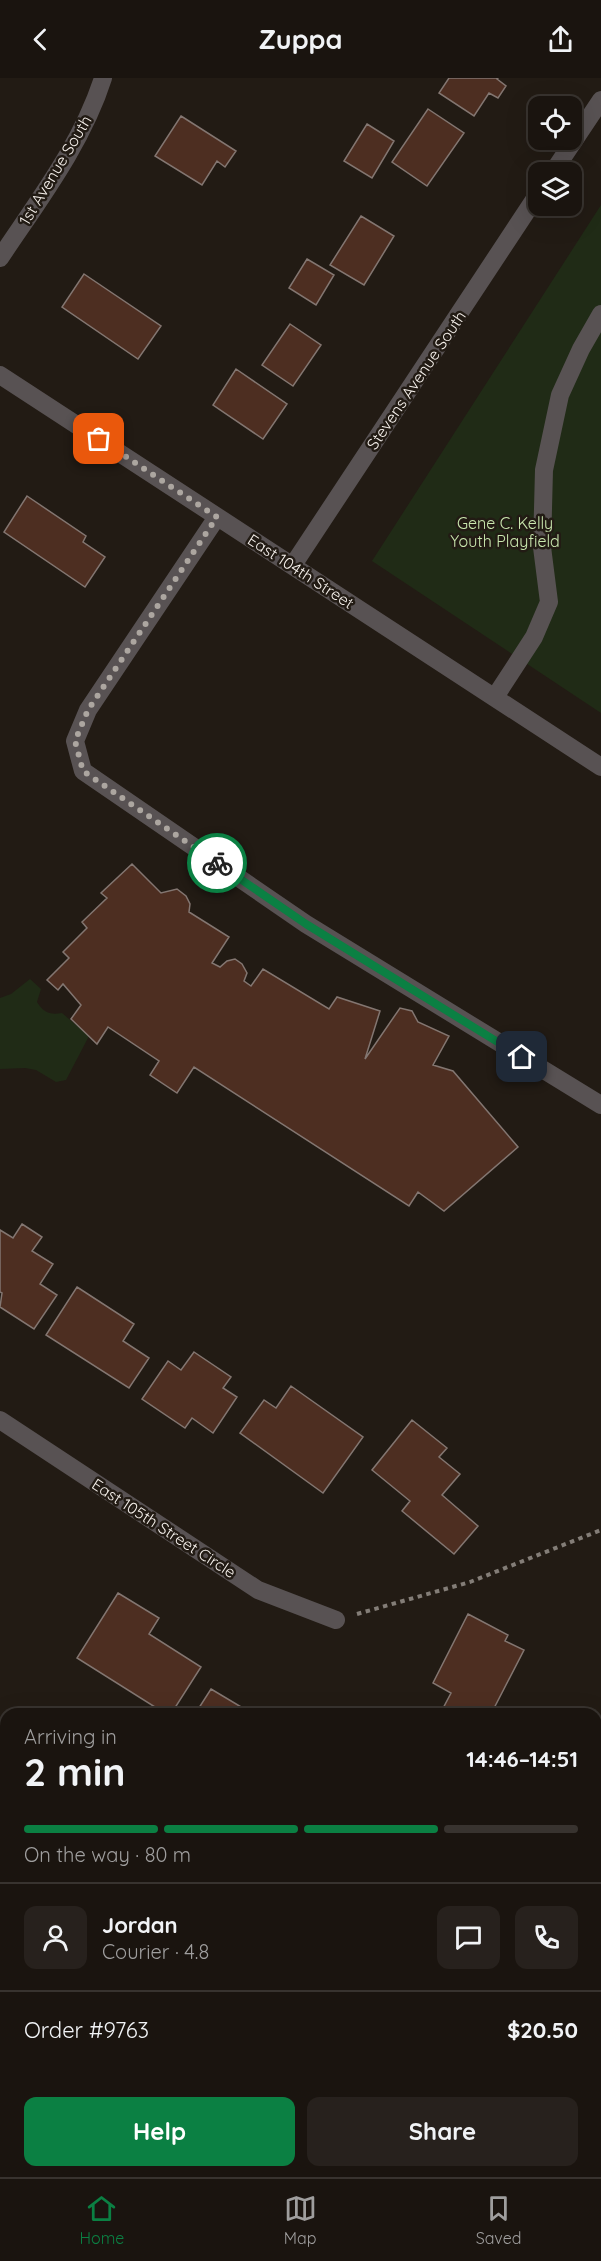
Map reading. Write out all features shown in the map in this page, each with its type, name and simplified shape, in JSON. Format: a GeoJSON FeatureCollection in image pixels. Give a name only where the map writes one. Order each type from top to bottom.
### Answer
{"type":"FeatureCollection","features":[{"type":"Feature","properties":{"kind":"street","name":"1st Avenue South"},"geometry":{"type":"LineString","coordinates":[[0,258],[67,158],[95,104],[103,78]]}},
{"type":"Feature","properties":{"kind":"street"},"geometry":{"type":"LineString","coordinates":[[560,162],[601,100]]}},
{"type":"Feature","properties":{"kind":"street","name":"Stevens Avenue South"},"geometry":{"type":"LineString","coordinates":[[293,566],[528,209]]}},
{"type":"Feature","properties":{"kind":"street"},"geometry":{"type":"LineString","coordinates":[[495,697],[534,637],[549,602],[542,547],[544,470],[560,395],[581,349],[601,314]]}},
{"type":"Feature","properties":{"kind":"street","name":"East 104th Street"},"geometry":{"type":"LineString","coordinates":[[0,375],[601,767]]}},
{"type":"Feature","properties":{"kind":"street"},"geometry":{"type":"LineString","coordinates":[[217,517],[88,710],[75,741],[83,771],[306,924],[601,1105]]}},
{"type":"Feature","properties":{"kind":"street","name":"East 105th Street Circle"},"geometry":{"type":"LineString","coordinates":[[0,1420],[258,1590],[336,1620]]}},
{"type":"Feature","properties":{"kind":"path"},"geometry":{"type":"LineString","coordinates":[[336,1620],[470,1582],[601,1530]]}},
{"type":"Feature","properties":{"kind":"green space","name":"Gene C. Kelly Youth Playfield"},"geometry":{"type":"Polygon","coordinates":[[[601,205],[601,713],[372,561],[601,205]]]}},
{"type":"Feature","properties":{"kind":"green space"},"geometry":{"type":"Polygon","coordinates":[[[30,979],[41,989],[37,1002],[42,1009],[54,1014],[62,1013],[89,1036],[66,1080],[56,1082],[36,1070],[25,1068],[0,1069],[0,998],[11,994],[30,979]]]}},
{"type":"Feature","properties":{"kind":"building"},"geometry":{"type":"Polygon","coordinates":[[[449,78],[498,78],[506,86],[498,98],[489,93],[474,116],[439,93],[449,78]]]}},
{"type":"Feature","properties":{"kind":"building"},"geometry":{"type":"Polygon","coordinates":[[[428,109],[464,133],[427,186],[392,162],[428,109]]]}},
{"type":"Feature","properties":{"kind":"building"},"geometry":{"type":"Polygon","coordinates":[[[181,116],[236,151],[225,167],[217,161],[202,185],[155,156],[181,116]]]}},
{"type":"Feature","properties":{"kind":"building"},"geometry":{"type":"Polygon","coordinates":[[[367,124],[394,141],[372,178],[344,161],[367,124]]]}},
{"type":"Feature","properties":{"kind":"building"},"geometry":{"type":"Polygon","coordinates":[[[361,216],[394,236],[364,285],[330,265],[361,216]]]}},
{"type":"Feature","properties":{"kind":"building"},"geometry":{"type":"Polygon","coordinates":[[[307,259],[334,275],[316,305],[289,288],[307,259]]]}},
{"type":"Feature","properties":{"kind":"building"},"geometry":{"type":"Polygon","coordinates":[[[84,274],[161,326],[138,359],[62,307],[84,274]]]}},
{"type":"Feature","properties":{"kind":"building"},"geometry":{"type":"Polygon","coordinates":[[[290,324],[321,345],[293,386],[262,365],[290,324]]]}},
{"type":"Feature","properties":{"kind":"building"},"geometry":{"type":"Polygon","coordinates":[[[236,369],[287,404],[263,439],[213,405],[236,369]]]}},
{"type":"Feature","properties":{"kind":"building"},"geometry":{"type":"Polygon","coordinates":[[[27,496],[86,536],[83,542],[105,557],[85,587],[4,532],[27,496]]]}},
{"type":"Feature","properties":{"kind":"building"},"geometry":{"type":"Polygon","coordinates":[[[132,864],[161,893],[177,889],[186,896],[190,904],[189,912],[229,937],[212,963],[220,967],[227,961],[235,959],[242,964],[247,973],[244,981],[251,986],[263,969],[329,1009],[337,997],[380,1011],[365,1059],[400,1008],[412,1011],[418,1022],[449,1036],[433,1065],[453,1071],[518,1147],[444,1211],[418,1192],[409,1206],[194,1067],[177,1093],[150,1075],[159,1061],[108,1027],[97,1044],[71,1019],[81,1005],[63,984],[58,990],[47,980],[69,958],[63,952],[87,928],[82,922],[107,898],[101,893],[132,864]]]}},
{"type":"Feature","properties":{"kind":"building"},"geometry":{"type":"Polygon","coordinates":[[[22,1224],[42,1237],[32,1251],[53,1264],[40,1284],[57,1295],[34,1329],[0,1307],[2,1293],[0,1292],[0,1230],[13,1238],[22,1224]]]}},
{"type":"Feature","properties":{"kind":"building"},"geometry":{"type":"Polygon","coordinates":[[[77,1287],[134,1324],[123,1341],[149,1358],[129,1388],[46,1335],[77,1287]]]}},
{"type":"Feature","properties":{"kind":"building"},"geometry":{"type":"Polygon","coordinates":[[[194,1352],[231,1377],[223,1388],[237,1397],[213,1433],[192,1418],[185,1428],[142,1399],[168,1361],[181,1370],[194,1352]]]}},
{"type":"Feature","properties":{"kind":"building"},"geometry":{"type":"Polygon","coordinates":[[[291,1386],[363,1437],[323,1493],[240,1433],[264,1400],[276,1408],[291,1386]]]}},
{"type":"Feature","properties":{"kind":"building"},"geometry":{"type":"Polygon","coordinates":[[[412,1420],[447,1448],[439,1457],[460,1474],[442,1495],[478,1526],[454,1554],[402,1511],[410,1501],[372,1470],[412,1420]]]}},
{"type":"Feature","properties":{"kind":"building"},"geometry":{"type":"Polygon","coordinates":[[[118,1593],[159,1618],[149,1634],[201,1667],[175,1708],[156,1708],[77,1658],[118,1593]]]}},
{"type":"Feature","properties":{"kind":"building"},"geometry":{"type":"Polygon","coordinates":[[[468,1614],[508,1635],[505,1641],[524,1650],[494,1708],[443,1708],[451,1693],[433,1683],[468,1614]]]}},
{"type":"Feature","properties":{"kind":"building"},"geometry":{"type":"Polygon","coordinates":[[[211,1689],[243,1708],[199,1708],[211,1689]]]}},
{"type":"Feature","properties":{"kind":"way so far"},"geometry":{"type":"LineString","coordinates":[[99,439],[217,517],[88,710],[75,741],[83,771],[217,863]]}},
{"type":"Feature","properties":{"kind":"route"},"geometry":{"type":"LineString","coordinates":[[217,863],[306,924],[522,1057]]}}]}
